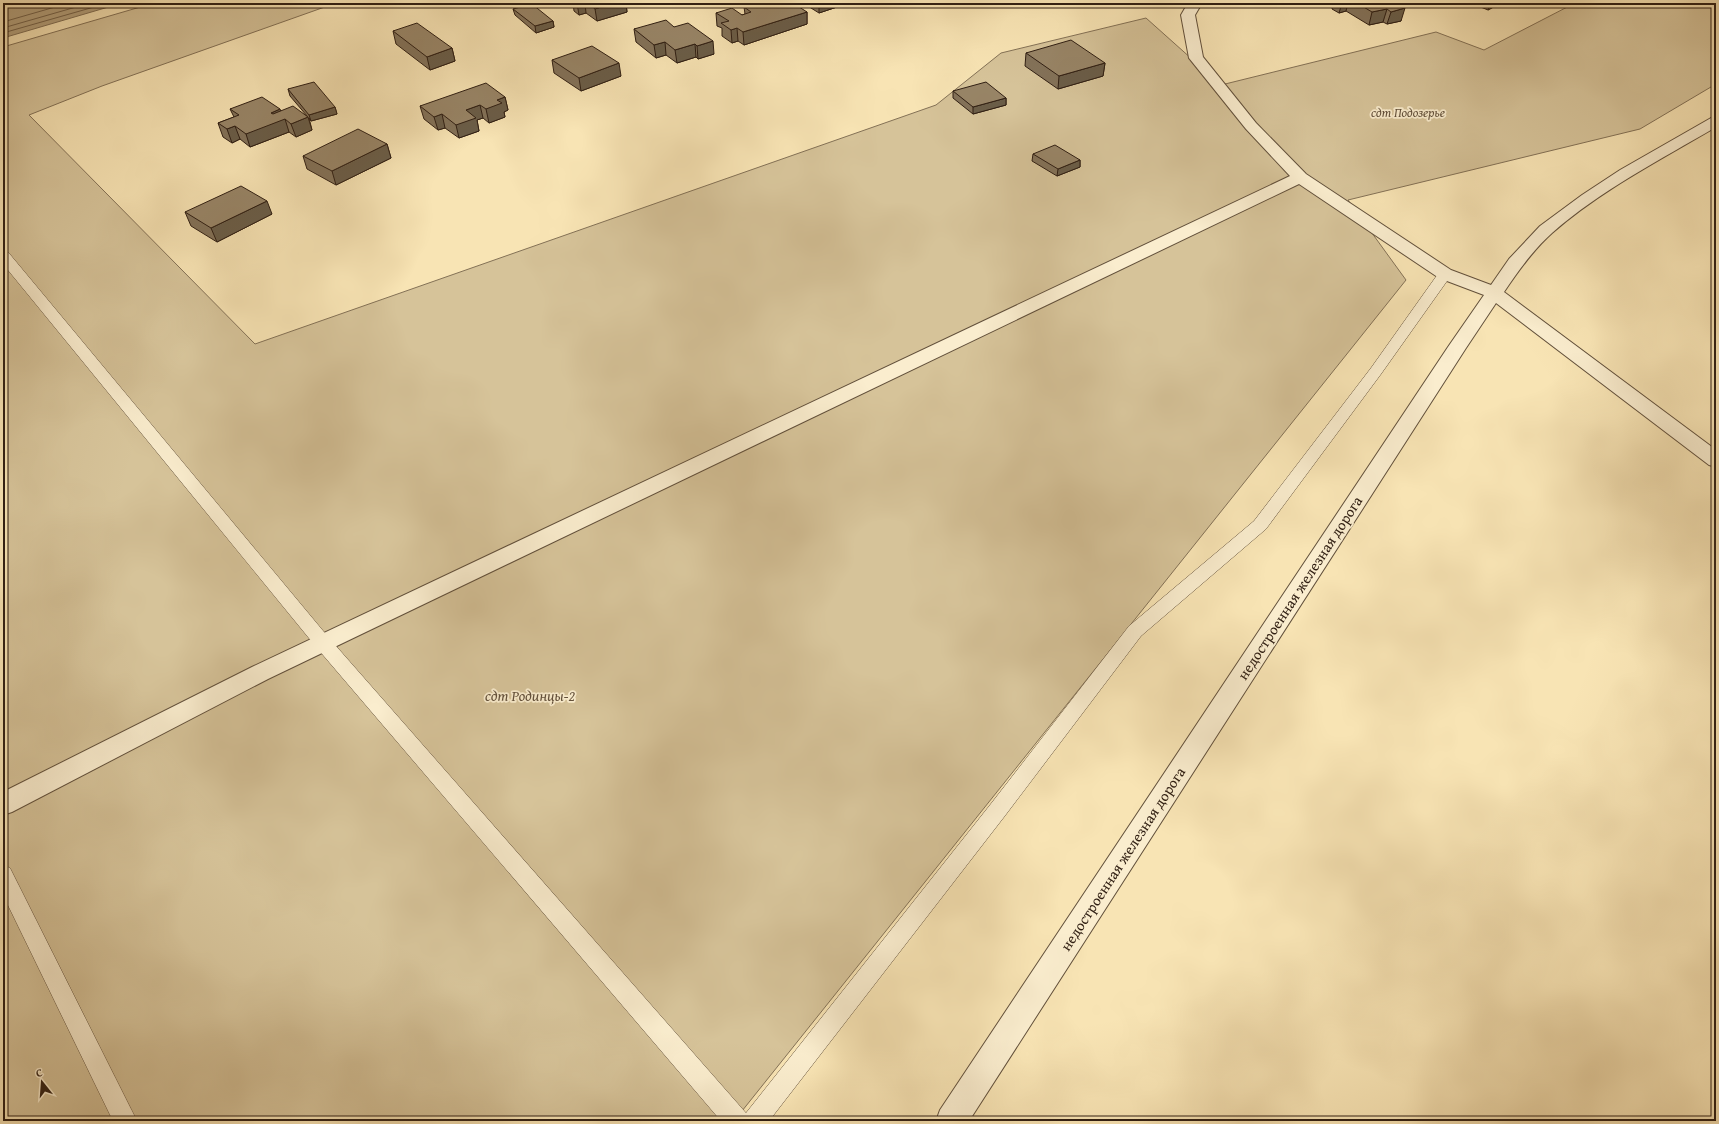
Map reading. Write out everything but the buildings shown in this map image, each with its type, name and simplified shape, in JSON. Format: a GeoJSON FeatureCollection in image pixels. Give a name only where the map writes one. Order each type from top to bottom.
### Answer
{"type":"FeatureCollection","features":[{"type":"Feature","properties":{"kind":"street"},"geometry":{"type":"LineString","coordinates":[[1195,3],[1188,15],[1196,58],[1251,126],[1300,177],[1445,274],[1494,293],[1716,460]]}},
{"type":"Feature","properties":{"kind":"street","name":"недостроенная железная дорога"},"geometry":{"type":"LineString","coordinates":[[951,1121],[1457,347],[1515,263],[1546,230],[1588,198],[1626,173],[1716,121]]}},
{"type":"Feature","properties":{"kind":"street"},"geometry":{"type":"LineString","coordinates":[[3,804],[322,643],[1300,177]]}},
{"type":"Feature","properties":{"kind":"lane"},"geometry":{"type":"LineString","coordinates":[[3,255],[322,643],[737,1121]]}},
{"type":"Feature","properties":{"kind":"lane"},"geometry":{"type":"LineString","coordinates":[[754,1121],[997,811],[1135,631],[1260,525],[1376,371],[1445,274]]}},
{"type":"Feature","properties":{"kind":"lane"},"geometry":{"type":"LineString","coordinates":[[3,874],[125,1121]]}},
{"type":"Feature","properties":{"kind":"green space","name":"сдт Родинцы-2"},"geometry":{"type":"Polygon","coordinates":[[[154,3],[336,3],[102,86],[29,115],[255,344],[936,105],[1001,53],[1146,18],[1221,85],[1436,32],[1484,50],[1575,3],[1716,3],[1716,84],[1640,129],[1348,200],[1406,280],[734,1121],[3,1121],[3,47],[154,3]]]}},
{"type":"Feature","properties":{"kind":"water"},"geometry":{"type":"Polygon","coordinates":[[[3,3],[122,3],[3,38],[3,3]]]}},
{"type":"Feature","properties":{"kind":"park label","name":"сдт Подозерье"},"geometry":{"type":"Point","coordinates":[1408,112]}}]}
